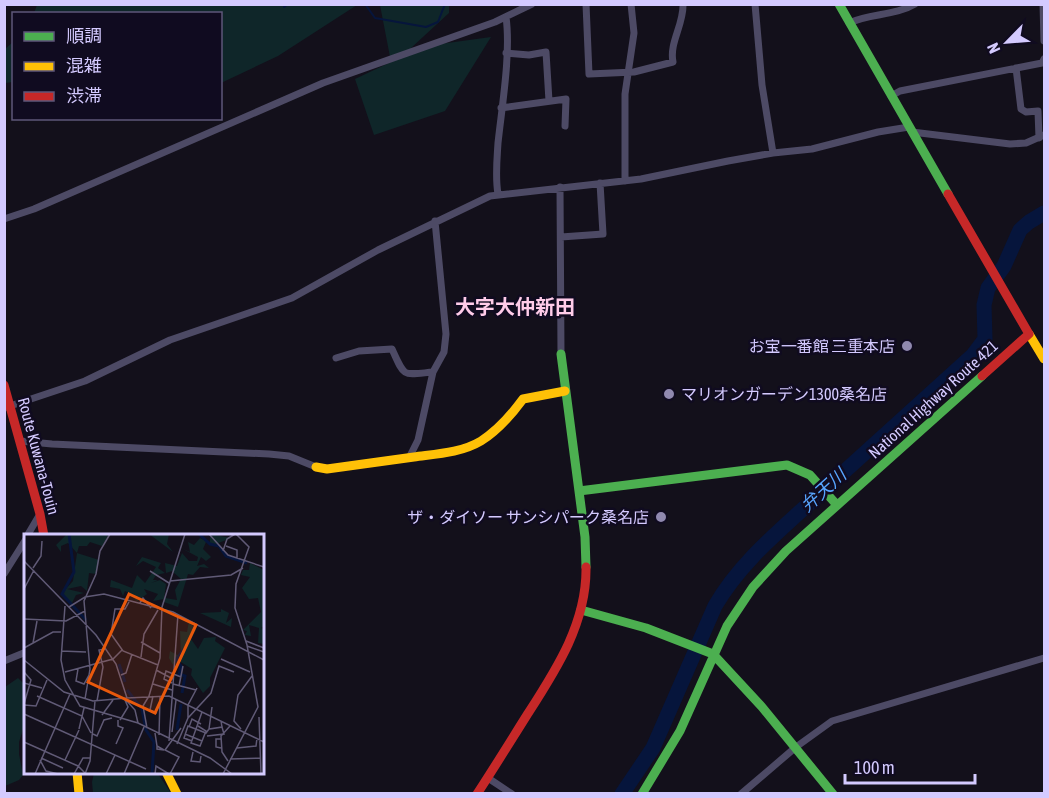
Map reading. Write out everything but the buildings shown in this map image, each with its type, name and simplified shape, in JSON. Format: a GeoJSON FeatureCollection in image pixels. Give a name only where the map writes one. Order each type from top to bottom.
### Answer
{"type":"FeatureCollection","features":[{"type":"Feature","properties":{"kind":"main road"},"geometry":{"type":"LineString","coordinates":[[840,4],[1000,285],[1044,357]]}},
{"type":"Feature","properties":{"kind":"main road","name":"National Highway Route 421"},"geometry":{"type":"LineString","coordinates":[[648,791],[690,708],[709,653],[756,583],[786,551],[1029,334]]}},
{"type":"Feature","properties":{"kind":"main road"},"geometry":{"type":"LineString","coordinates":[[477,794],[558,666],[567,650],[581,610],[587,556],[561,354]]}},
{"type":"Feature","properties":{"kind":"main road","name":"Route Kuwana-Touin"},"geometry":{"type":"LineString","coordinates":[[4,385],[44,534]]}},
{"type":"Feature","properties":{"kind":"main road"},"geometry":{"type":"LineString","coordinates":[[316,467],[327,469],[409,458],[449,452],[469,446],[481,441],[495,429],[511,415],[523,399],[565,391]]}},
{"type":"Feature","properties":{"kind":"main road"},"geometry":{"type":"LineString","coordinates":[[579,491],[781,465],[794,466],[803,470],[817,481],[837,505]]}},
{"type":"Feature","properties":{"kind":"main road"},"geometry":{"type":"LineString","coordinates":[[581,610],[646,628],[709,653],[762,707],[833,794]]}},
{"type":"Feature","properties":{"kind":"main road"},"geometry":{"type":"LineString","coordinates":[[77,774],[79,794]]}},
{"type":"Feature","properties":{"kind":"main road"},"geometry":{"type":"LineString","coordinates":[[167,774],[177,794]]}},
{"type":"Feature","properties":{"kind":"street"},"geometry":{"type":"LineString","coordinates":[[4,219],[34,209],[324,83],[506,17],[532,4]]}},
{"type":"Feature","properties":{"kind":"street"},"geometry":{"type":"LineString","coordinates":[[586,4],[589,74],[628,72],[673,62],[672,56],[682,19],[683,4]]}},
{"type":"Feature","properties":{"kind":"street"},"geometry":{"type":"LineString","coordinates":[[625,181],[625,94],[634,33],[631,4]]}},
{"type":"Feature","properties":{"kind":"street"},"geometry":{"type":"LineString","coordinates":[[755,4],[762,85],[773,153]]}},
{"type":"Feature","properties":{"kind":"street"},"geometry":{"type":"LineString","coordinates":[[849,23],[860,18],[908,9],[915,4]]}},
{"type":"Feature","properties":{"kind":"street"},"geometry":{"type":"LineString","coordinates":[[1044,8],[1044,41]]}},
{"type":"Feature","properties":{"kind":"street"},"geometry":{"type":"LineString","coordinates":[[498,194],[496,184],[506,53],[506,17]]}},
{"type":"Feature","properties":{"kind":"street"},"geometry":{"type":"LineString","coordinates":[[506,53],[529,55],[546,52],[549,101]]}},
{"type":"Feature","properties":{"kind":"street"},"geometry":{"type":"LineString","coordinates":[[891,96],[900,91],[1042,63],[1044,59]]}},
{"type":"Feature","properties":{"kind":"street"},"geometry":{"type":"LineString","coordinates":[[8,407],[85,381],[170,340],[292,298],[435,221],[498,194],[625,181],[773,153],[812,149],[878,132],[911,130],[1010,144],[1026,143],[1042,137],[1038,111],[1026,112],[1021,109],[1016,68]]}},
{"type":"Feature","properties":{"kind":"street"},"geometry":{"type":"LineString","coordinates":[[501,108],[566,99],[565,126]]}},
{"type":"Feature","properties":{"kind":"street"},"geometry":{"type":"LineString","coordinates":[[561,237],[603,234],[600,183]]}},
{"type":"Feature","properties":{"kind":"street"},"geometry":{"type":"LineString","coordinates":[[560,187],[561,354]]}},
{"type":"Feature","properties":{"kind":"street"},"geometry":{"type":"LineString","coordinates":[[409,458],[418,440],[433,372],[444,351],[446,334],[435,221]]}},
{"type":"Feature","properties":{"kind":"street"},"geometry":{"type":"LineString","coordinates":[[336,358],[359,351],[392,349],[402,372],[408,375],[433,372]]}},
{"type":"Feature","properties":{"kind":"street"},"geometry":{"type":"LineString","coordinates":[[20,441],[269,454],[289,456],[316,467]]}},
{"type":"Feature","properties":{"kind":"street"},"geometry":{"type":"LineString","coordinates":[[28,534],[40,514]]}},
{"type":"Feature","properties":{"kind":"street"},"geometry":{"type":"LineString","coordinates":[[4,574],[24,540]]}},
{"type":"Feature","properties":{"kind":"street"},"geometry":{"type":"LineString","coordinates":[[4,661],[24,653]]}},
{"type":"Feature","properties":{"kind":"street"},"geometry":{"type":"LineString","coordinates":[[741,794],[795,747],[832,721],[1044,658]]}},
{"type":"Feature","properties":{"kind":"street"},"geometry":{"type":"LineString","coordinates":[[488,778],[512,794]]}},
{"type":"Feature","properties":{"kind":"green space"},"geometry":{"type":"Polygon","coordinates":[[[37,4],[357,5],[278,56],[222,83],[222,12],[34,12],[37,4]]]}},
{"type":"Feature","properties":{"kind":"green space"},"geometry":{"type":"Polygon","coordinates":[[[380,5],[449,5],[449,13],[411,48],[491,37],[445,111],[374,135],[355,79],[391,62],[380,5]]]}},
{"type":"Feature","properties":{"kind":"green space"},"geometry":{"type":"Polygon","coordinates":[[[12,43],[12,82],[5,83],[5,49],[12,43]]]}},
{"type":"Feature","properties":{"kind":"green space"},"geometry":{"type":"Polygon","coordinates":[[[18,678],[24,684],[24,726],[19,742],[23,775],[19,780],[5,786],[5,687],[18,678]]]}},
{"type":"Feature","properties":{"kind":"green space"},"geometry":{"type":"Polygon","coordinates":[[[94,774],[158,774],[171,793],[93,793],[94,774]]]}},
{"type":"Feature","properties":{"kind":"waterway"},"geometry":{"type":"LineString","coordinates":[[284,7],[288,4]]}},
{"type":"Feature","properties":{"kind":"waterway"},"geometry":{"type":"LineString","coordinates":[[365,4],[375,18],[426,27],[438,22],[445,4]]}},
{"type":"Feature","properties":{"kind":"waterway","name":"弁天川"},"geometry":{"type":"LineString","coordinates":[[622,794],[653,748],[715,606],[725,590],[773,536],[973,355],[985,339],[984,305],[988,288],[1004,266],[1020,230],[1044,213]]}},
{"type":"Feature","properties":{"kind":"traffic: fast"},"geometry":{"type":"LineString","coordinates":[[839,4],[948,194]]}},
{"type":"Feature","properties":{"kind":"traffic: fast"},"geometry":{"type":"LineString","coordinates":[[561,354],[585,537],[586,567]]}},
{"type":"Feature","properties":{"kind":"traffic: fast"},"geometry":{"type":"LineString","coordinates":[[642,794],[680,731],[727,626],[753,587],[786,551],[982,376]]}},
{"type":"Feature","properties":{"kind":"traffic: fast"},"geometry":{"type":"LineString","coordinates":[[579,491],[787,465],[810,475],[837,505]]}},
{"type":"Feature","properties":{"kind":"traffic: fast"},"geometry":{"type":"LineString","coordinates":[[581,610],[646,628],[713,654],[762,707],[833,794]]}},
{"type":"Feature","properties":{"kind":"traffic: slow"},"geometry":{"type":"LineString","coordinates":[[1029,334],[1044,359]]}},
{"type":"Feature","properties":{"kind":"traffic: slow"},"geometry":{"type":"LineString","coordinates":[[316,467],[327,469],[457,451],[481,441],[493,432],[523,399],[565,391]]}},
{"type":"Feature","properties":{"kind":"traffic: slow"},"geometry":{"type":"LineString","coordinates":[[77,774],[79,794]]}},
{"type":"Feature","properties":{"kind":"traffic: slow"},"geometry":{"type":"LineString","coordinates":[[167,774],[177,794]]}},
{"type":"Feature","properties":{"kind":"traffic: jam"},"geometry":{"type":"LineString","coordinates":[[948,194],[1029,334],[982,376]]}},
{"type":"Feature","properties":{"kind":"traffic: jam"},"geometry":{"type":"LineString","coordinates":[[4,385],[44,534]]}},
{"type":"Feature","properties":{"kind":"traffic: jam"},"geometry":{"type":"LineString","coordinates":[[477,794],[549,681],[568,645],[581,607],[586,567]]}},
{"type":"Feature","properties":{"kind":"place","name":"お宝一番館 三重本店"},"geometry":{"type":"Point","coordinates":[907,346]}},
{"type":"Feature","properties":{"kind":"place","name":"マリオンガーデン1300桑名店"},"geometry":{"type":"Point","coordinates":[669,394]}},
{"type":"Feature","properties":{"kind":"place","name":"ザ・ダイソー サンシパーク桑名店"},"geometry":{"type":"Point","coordinates":[661,517]}},
{"type":"Feature","properties":{"kind":"district","name":"大字大仲新田"},"geometry":{"type":"Point","coordinates":[515,306]}}]}
